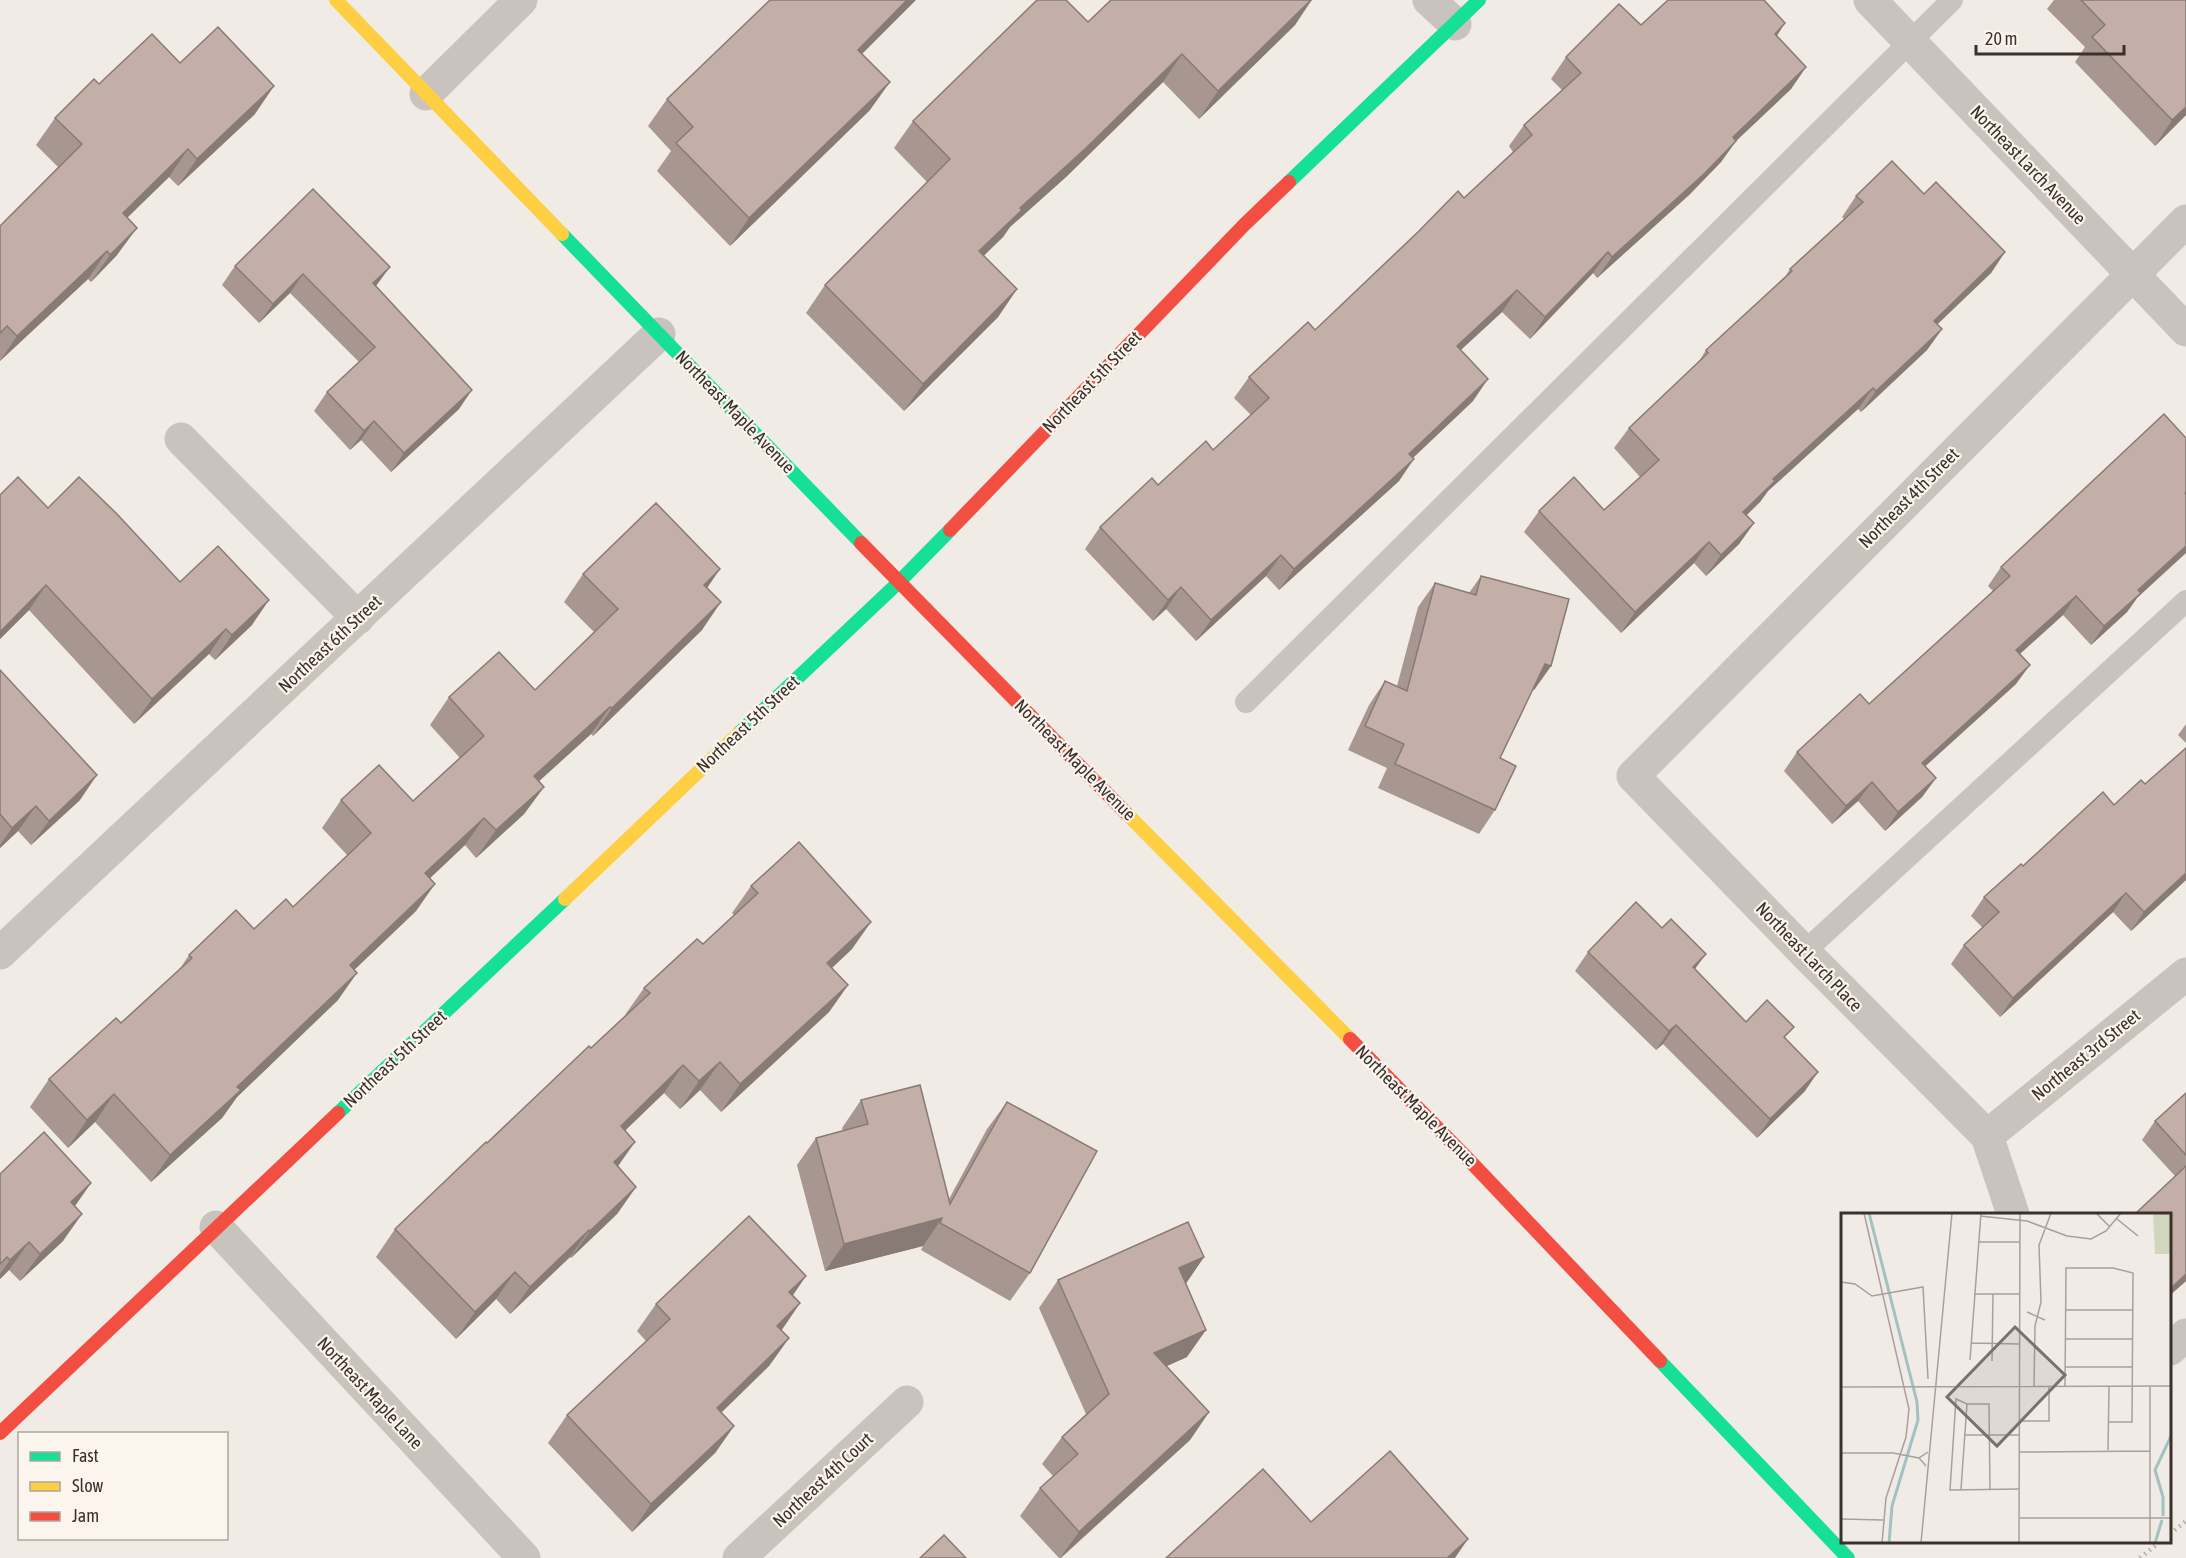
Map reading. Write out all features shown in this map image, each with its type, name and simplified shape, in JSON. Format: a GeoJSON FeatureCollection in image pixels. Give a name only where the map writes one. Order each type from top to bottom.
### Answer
{"type":"FeatureCollection","features":[{"type":"Feature","properties":{"kind":"main road","name":"Northeast Maple Avenue"},"geometry":{"type":"LineString","coordinates":[[336,0],[898,582],[1469,1160],[1848,1558]]}},
{"type":"Feature","properties":{"kind":"main road","name":"Northeast 5th Street"},"geometry":{"type":"LineString","coordinates":[[0,1433],[898,582],[1245,224],[1479,0]]}},
{"type":"Feature","properties":{"kind":"street"},"geometry":{"type":"LineString","coordinates":[[426,94],[521,0]]}},
{"type":"Feature","properties":{"kind":"street"},"geometry":{"type":"LineString","coordinates":[[1429,0],[1455,24]]}},
{"type":"Feature","properties":{"kind":"street","name":"Northeast Larch Avenue"},"geometry":{"type":"LineString","coordinates":[[1870,0],[2186,330]]}},
{"type":"Feature","properties":{"kind":"street","name":"Northeast 4th Street"},"geometry":{"type":"LineString","coordinates":[[1633,776],[2186,221]]}},
{"type":"Feature","properties":{"kind":"street","name":"Northeast 6th Street"},"geometry":{"type":"LineString","coordinates":[[0,953],[659,334]]}},
{"type":"Feature","properties":{"kind":"street"},"geometry":{"type":"LineString","coordinates":[[181,439],[358,618]]}},
{"type":"Feature","properties":{"kind":"street","name":"Northeast Larch Place"},"geometry":{"type":"LineString","coordinates":[[1633,776],[1987,1136]]}},
{"type":"Feature","properties":{"kind":"street","name":"Northeast 3rd Street"},"geometry":{"type":"LineString","coordinates":[[1987,1136],[2186,974]]}},
{"type":"Feature","properties":{"kind":"street"},"geometry":{"type":"LineString","coordinates":[[1987,1136],[2012,1213]]}},
{"type":"Feature","properties":{"kind":"street","name":"Northeast Maple Lane"},"geometry":{"type":"LineString","coordinates":[[216,1227],[524,1558]]}},
{"type":"Feature","properties":{"kind":"street"},"geometry":{"type":"LineString","coordinates":[[2171,1347],[2186,1335]]}},
{"type":"Feature","properties":{"kind":"street","name":"Northeast 4th Court"},"geometry":{"type":"LineString","coordinates":[[739,1558],[907,1402]]}},
{"type":"Feature","properties":{"kind":"lane"},"geometry":{"type":"LineString","coordinates":[[1246,702],[1952,0]]}},
{"type":"Feature","properties":{"kind":"lane"},"geometry":{"type":"LineString","coordinates":[[1804,952],[2186,600]]}},
{"type":"Feature","properties":{"kind":"building"},"geometry":{"type":"Polygon","coordinates":[[[770,0],[907,0],[858,50],[890,82],[749,218],[676,143],[693,127],[667,99],[770,0]]]}},
{"type":"Feature","properties":{"kind":"building"},"geometry":{"type":"Polygon","coordinates":[[[1037,0],[1066,0],[1088,22],[1111,0],[1311,0],[1218,91],[1182,54],[1085,149],[1020,208],[1022,210],[979,251],[1017,289],[923,384],[825,285],[950,159],[913,121],[1037,0]]]}},
{"type":"Feature","properties":{"kind":"building"},"geometry":{"type":"Polygon","coordinates":[[[1668,0],[1764,0],[1785,23],[1775,34],[1806,67],[1733,137],[1736,141],[1704,174],[1612,257],[1608,252],[1545,317],[1517,290],[1457,346],[1488,379],[1409,454],[1414,459],[1294,569],[1281,555],[1211,620],[1181,587],[1168,600],[1100,527],[1152,478],[1158,485],[1206,441],[1213,450],[1269,398],[1249,377],[1308,322],[1315,330],[1458,191],[1464,198],[1532,135],[1524,125],[1581,73],[1566,57],[1619,4],[1641,25],[1668,0]]]}},
{"type":"Feature","properties":{"kind":"building"},"geometry":{"type":"Polygon","coordinates":[[[2081,0],[2186,0],[2186,107],[2172,120],[2092,37],[2105,25],[2081,0]]]}},
{"type":"Feature","properties":{"kind":"building"},"geometry":{"type":"Polygon","coordinates":[[[218,27],[274,86],[197,159],[188,149],[123,213],[137,228],[110,255],[107,251],[17,336],[7,326],[0,333],[0,226],[82,144],[55,118],[94,79],[99,84],[152,34],[180,63],[218,27]]]}},
{"type":"Feature","properties":{"kind":"building"},"geometry":{"type":"Polygon","coordinates":[[[1892,161],[1924,194],[1936,182],[2005,252],[1934,321],[1942,329],[1876,391],[1873,388],[1773,479],[1775,481],[1743,512],[1754,523],[1721,555],[1709,542],[1635,612],[1539,511],[1574,477],[1604,510],[1659,460],[1629,428],[1708,353],[1706,350],[1863,202],[1856,196],[1892,161]]]}},
{"type":"Feature","properties":{"kind":"building"},"geometry":{"type":"Polygon","coordinates":[[[313,189],[390,267],[373,283],[472,390],[404,453],[374,421],[364,431],[327,392],[375,347],[303,274],[273,304],[235,266],[313,189]]]}},
{"type":"Feature","properties":{"kind":"building"},"geometry":{"type":"Polygon","coordinates":[[[2164,414],[2186,438],[2186,546],[2138,590],[2141,593],[2104,626],[2076,596],[2016,650],[2030,665],[1922,763],[1936,778],[1898,812],[1872,782],[1846,806],[1797,752],[1860,694],[1869,704],[2010,576],[2001,567],[2164,414]]]}},
{"type":"Feature","properties":{"kind":"building"},"geometry":{"type":"Polygon","coordinates":[[[18,477],[48,508],[79,477],[180,582],[218,546],[269,600],[232,635],[226,629],[152,699],[46,585],[0,632],[0,495],[18,477]]]}},
{"type":"Feature","properties":{"kind":"building"},"geometry":{"type":"Polygon","coordinates":[[[656,503],[720,569],[704,585],[721,602],[612,708],[610,707],[534,776],[544,787],[496,830],[484,818],[425,873],[435,884],[350,965],[357,973],[237,1087],[241,1090],[170,1155],[114,1094],[87,1120],[49,1079],[116,1018],[121,1023],[192,958],[189,955],[236,910],[254,929],[286,899],[293,907],[371,833],[341,800],[379,765],[413,801],[484,736],[449,697],[499,652],[535,690],[618,609],[583,574],[656,503]]]}},
{"type":"Feature","properties":{"kind":"building"},"geometry":{"type":"Polygon","coordinates":[[[1481,576],[1569,599],[1551,666],[1545,664],[1500,758],[1516,766],[1495,810],[1395,764],[1404,744],[1365,726],[1385,681],[1407,691],[1435,583],[1476,595],[1481,576]]]}},
{"type":"Feature","properties":{"kind":"building"},"geometry":{"type":"Polygon","coordinates":[[[0,670],[97,775],[49,821],[36,806],[12,828],[0,814],[0,670]]]}},
{"type":"Feature","properties":{"kind":"building"},"geometry":{"type":"Polygon","coordinates":[[[2186,748],[2186,873],[2144,912],[2126,893],[2013,998],[1964,945],[1999,912],[1984,897],[2021,864],[2023,866],[2103,792],[2114,805],[2141,780],[2145,784],[2186,748]]]}},
{"type":"Feature","properties":{"kind":"building"},"geometry":{"type":"Polygon","coordinates":[[[799,842],[871,922],[827,963],[848,985],[740,1084],[720,1062],[699,1081],[683,1065],[621,1126],[635,1142],[614,1162],[636,1187],[530,1287],[515,1272],[475,1312],[395,1229],[589,1046],[591,1048],[650,993],[644,988],[697,939],[703,944],[758,893],[751,886],[799,842]]]}},
{"type":"Feature","properties":{"kind":"building"},"geometry":{"type":"Polygon","coordinates":[[[1636,902],[1662,928],[1671,919],[1706,954],[1693,967],[1746,1022],[1767,1000],[1794,1027],[1784,1037],[1818,1072],[1770,1119],[1676,1025],[1669,1031],[1588,952],[1636,902]]]}},
{"type":"Feature","properties":{"kind":"building"},"geometry":{"type":"Polygon","coordinates":[[[920,1085],[950,1204],[1007,1102],[1097,1151],[1030,1273],[940,1223],[942,1218],[844,1244],[816,1138],[868,1124],[861,1100],[920,1085]]]}},
{"type":"Feature","properties":{"kind":"building"},"geometry":{"type":"Polygon","coordinates":[[[2186,1093],[2186,1155],[2155,1121],[2186,1093]]]}},
{"type":"Feature","properties":{"kind":"building"},"geometry":{"type":"Polygon","coordinates":[[[44,1132],[91,1183],[71,1202],[82,1214],[40,1254],[29,1242],[10,1260],[7,1257],[0,1264],[0,1174],[44,1132]]]}},
{"type":"Feature","properties":{"kind":"building"},"geometry":{"type":"Polygon","coordinates":[[[2186,1166],[2186,1274],[2171,1288],[2171,1213],[2136,1213],[2186,1166]]]}},
{"type":"Feature","properties":{"kind":"building"},"geometry":{"type":"Polygon","coordinates":[[[749,1216],[806,1276],[789,1292],[800,1303],[777,1326],[789,1338],[717,1408],[734,1426],[651,1504],[567,1415],[670,1319],[656,1304],[749,1216]]]}},
{"type":"Feature","properties":{"kind":"building"},"geometry":{"type":"Polygon","coordinates":[[[1188,1222],[1204,1257],[1179,1268],[1206,1330],[1154,1353],[1209,1412],[1079,1532],[1040,1488],[1078,1454],[1062,1437],[1109,1394],[1058,1280],[1188,1222]]]}},
{"type":"Feature","properties":{"kind":"building"},"geometry":{"type":"Polygon","coordinates":[[[1390,1451],[1468,1539],[1447,1558],[1166,1558],[1263,1469],[1311,1522],[1390,1451]]]}},
{"type":"Feature","properties":{"kind":"building"},"geometry":{"type":"Polygon","coordinates":[[[944,1535],[966,1558],[920,1558],[944,1535]]]}},
{"type":"Feature","properties":{"kind":"railway"},"geometry":{"type":"LineString","coordinates":[[2171,1533],[2186,1521]]}},
{"type":"Feature","properties":{"kind":"railway"},"geometry":{"type":"LineString","coordinates":[[2140,1558],[2159,1543]]}},
{"type":"Feature","properties":{"kind":"traffic: fast"},"geometry":{"type":"LineString","coordinates":[[1289,182],[1479,0]]}},
{"type":"Feature","properties":{"kind":"traffic: fast"},"geometry":{"type":"LineString","coordinates":[[562,234],[861,543]]}},
{"type":"Feature","properties":{"kind":"traffic: fast"},"geometry":{"type":"LineString","coordinates":[[739,733],[899,582],[950,530]]}},
{"type":"Feature","properties":{"kind":"traffic: fast"},"geometry":{"type":"LineString","coordinates":[[338,1113],[565,899]]}},
{"type":"Feature","properties":{"kind":"traffic: fast"},"geometry":{"type":"LineString","coordinates":[[1660,1361],[1848,1558]]}},
{"type":"Feature","properties":{"kind":"traffic: slow"},"geometry":{"type":"LineString","coordinates":[[336,0],[562,234]]}},
{"type":"Feature","properties":{"kind":"traffic: slow"},"geometry":{"type":"LineString","coordinates":[[565,899],[739,733]]}},
{"type":"Feature","properties":{"kind":"traffic: slow"},"geometry":{"type":"LineString","coordinates":[[1126,813],[1350,1039]]}},
{"type":"Feature","properties":{"kind":"traffic: jam"},"geometry":{"type":"LineString","coordinates":[[950,530],[1245,224],[1289,182]]}},
{"type":"Feature","properties":{"kind":"traffic: jam"},"geometry":{"type":"LineString","coordinates":[[861,543],[1126,813]]}},
{"type":"Feature","properties":{"kind":"traffic: jam"},"geometry":{"type":"LineString","coordinates":[[1350,1039],[1469,1160],[1660,1361]]}},
{"type":"Feature","properties":{"kind":"traffic: jam"},"geometry":{"type":"LineString","coordinates":[[0,1433],[338,1113]]}}]}
